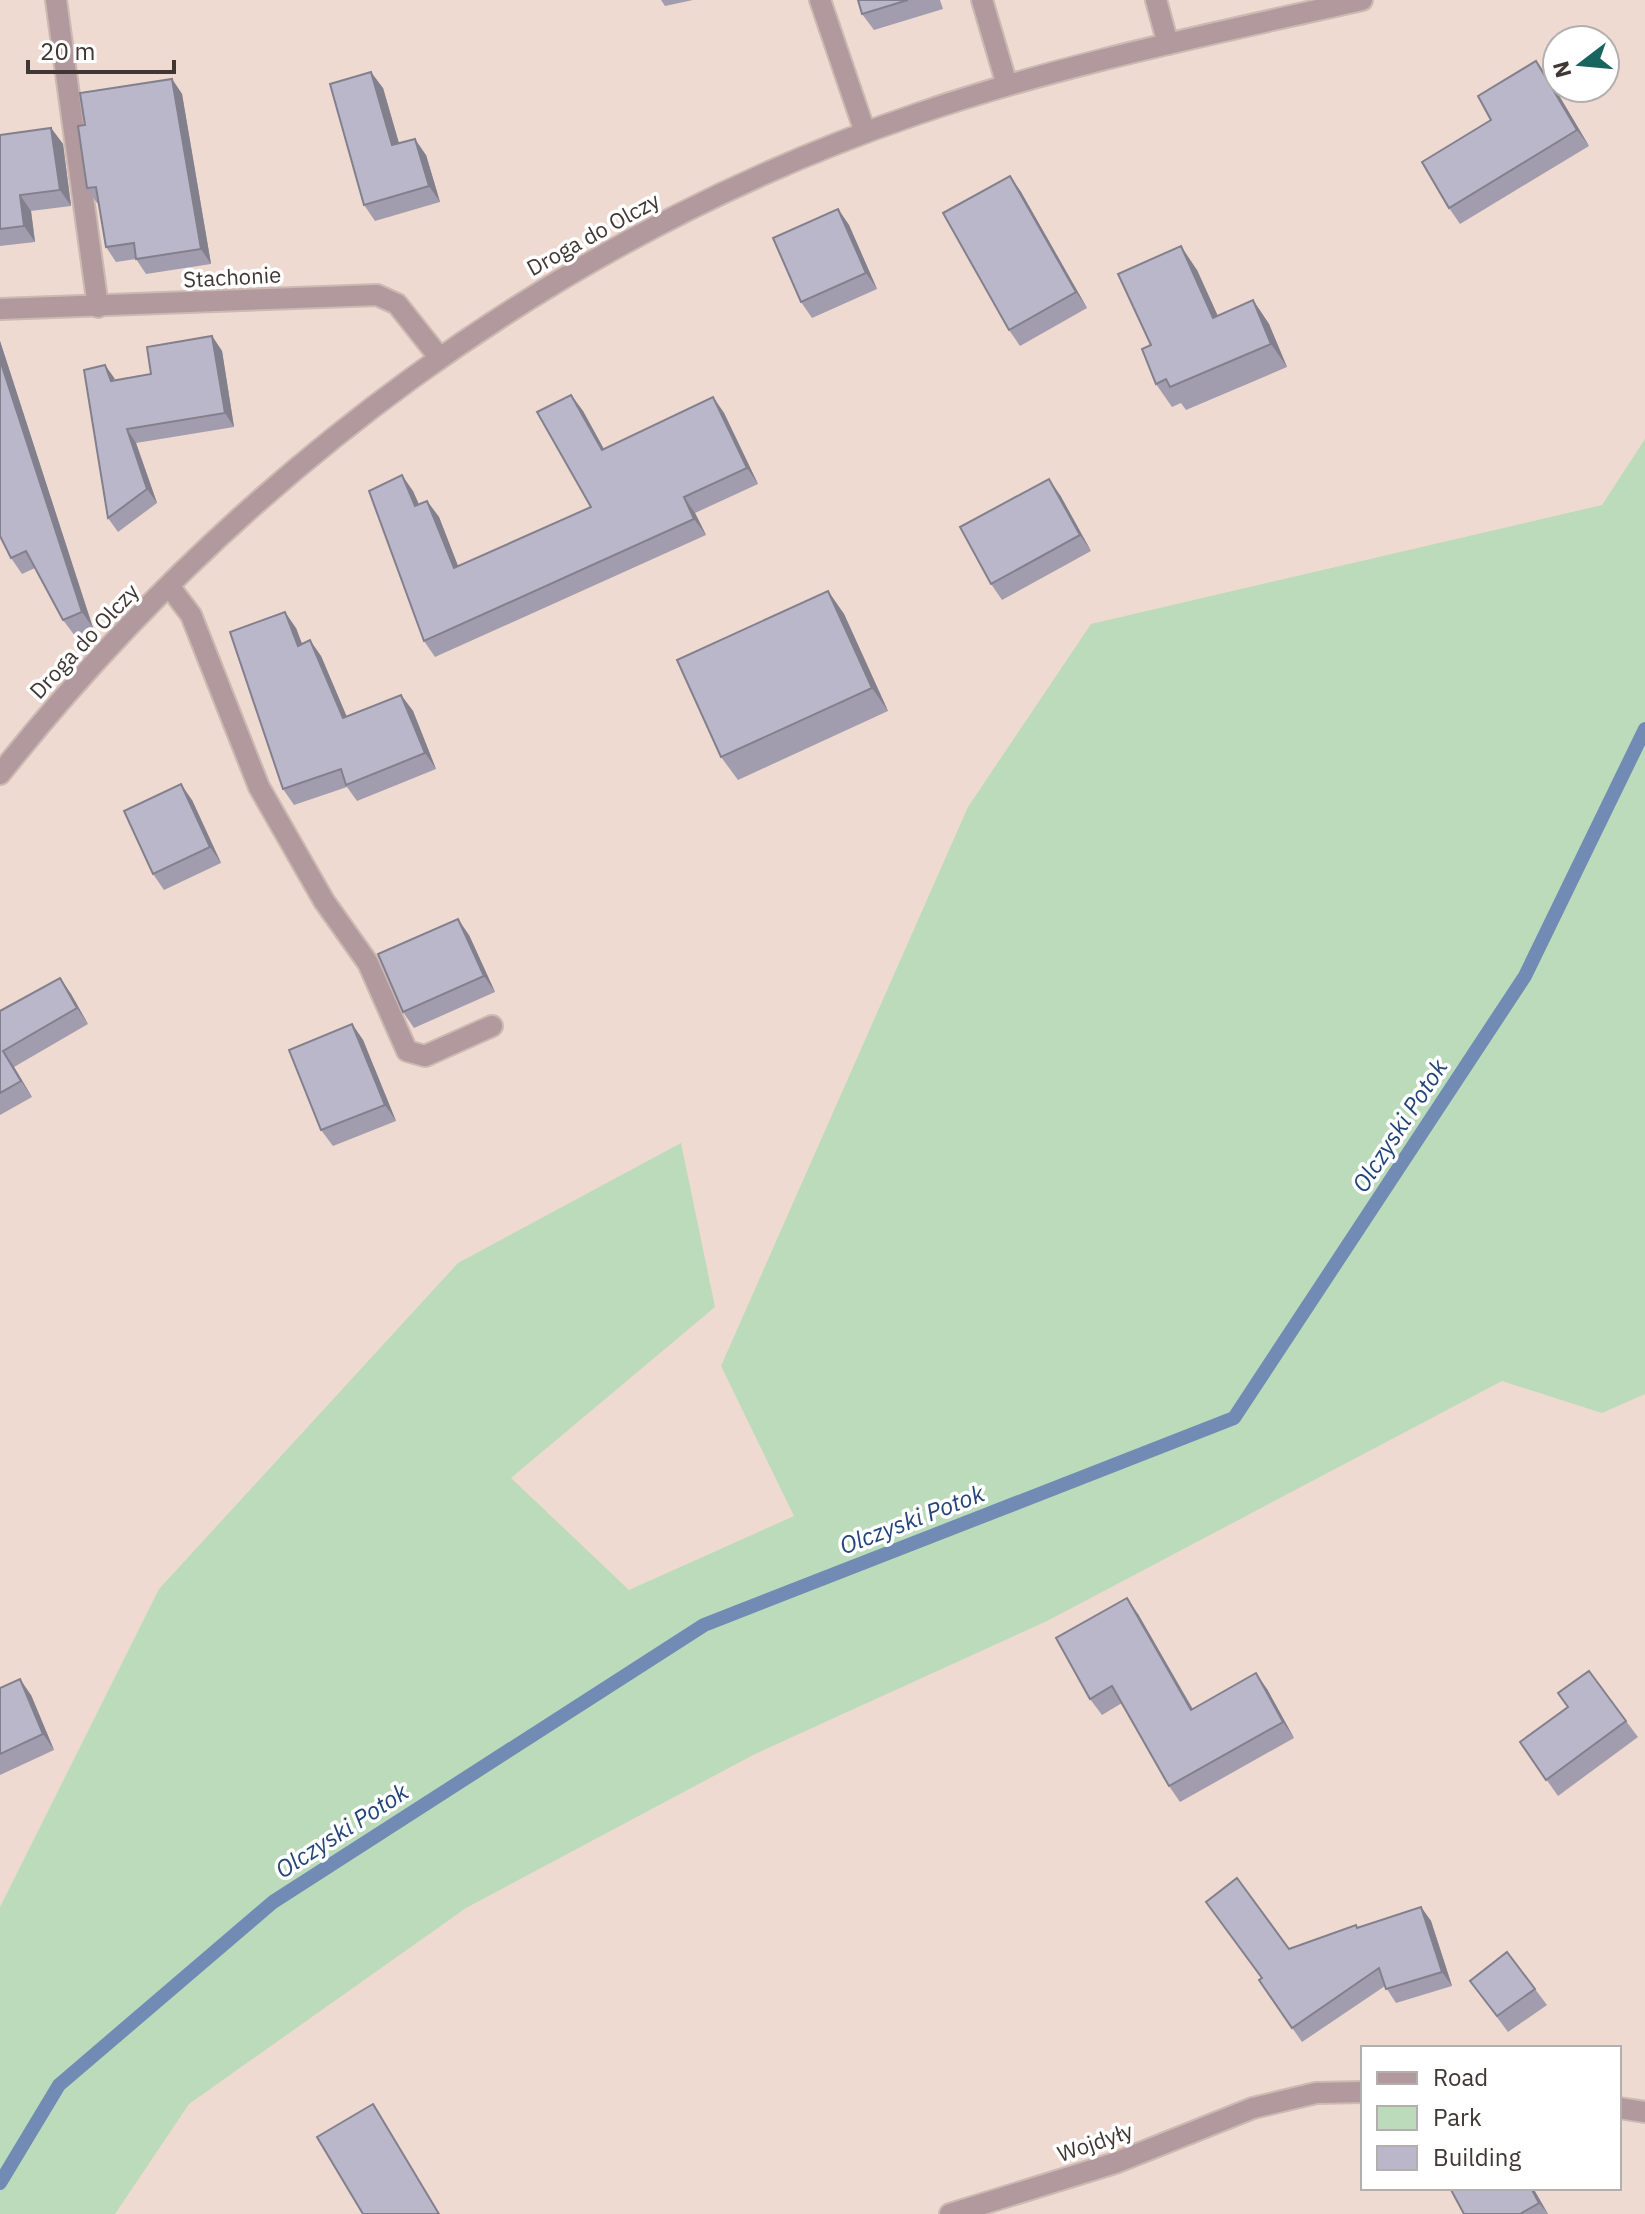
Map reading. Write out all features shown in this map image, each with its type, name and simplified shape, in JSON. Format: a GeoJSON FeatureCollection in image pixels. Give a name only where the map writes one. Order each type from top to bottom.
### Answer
{"type":"FeatureCollection","features":[{"type":"Feature","properties":{"kind":"street"},"geometry":{"type":"LineString","coordinates":[[56,0],[98,307]]}},
{"type":"Feature","properties":{"kind":"street"},"geometry":{"type":"LineString","coordinates":[[820,0],[865,132]]}},
{"type":"Feature","properties":{"kind":"street"},"geometry":{"type":"LineString","coordinates":[[982,0],[1007,85]]}},
{"type":"Feature","properties":{"kind":"street"},"geometry":{"type":"LineString","coordinates":[[1156,0],[1168,44]]}},
{"type":"Feature","properties":{"kind":"street","name":"Droga do Olczy"},"geometry":{"type":"LineString","coordinates":[[0,774],[85,673],[169,586],[308,458],[439,357],[552,284],[657,225],[738,185],[865,132],[1007,85],[1362,0]]}},
{"type":"Feature","properties":{"kind":"street","name":"Stachonie"},"geometry":{"type":"LineString","coordinates":[[0,309],[377,295],[397,304],[439,357]]}},
{"type":"Feature","properties":{"kind":"street"},"geometry":{"type":"LineString","coordinates":[[169,586],[191,615],[259,787],[324,901],[368,963],[407,1051],[425,1056],[492,1026]]}},
{"type":"Feature","properties":{"kind":"street","name":"Wojdyły"},"geometry":{"type":"LineString","coordinates":[[950,2214],[1115,2163],[1253,2108],[1316,2093],[1361,2092]]}},
{"type":"Feature","properties":{"kind":"street"},"geometry":{"type":"LineString","coordinates":[[1621,2108],[1645,2112]]}},
{"type":"Feature","properties":{"kind":"green space"},"geometry":{"type":"Polygon","coordinates":[[[1645,439],[1645,1394],[1602,1413],[1502,1381],[1047,1621],[755,1754],[466,1908],[189,2104],[115,2214],[0,2214],[0,1907],[159,1589],[458,1263],[681,1143],[715,1307],[511,1478],[629,1590],[794,1516],[721,1366],[968,807],[1091,624],[1602,505],[1645,439]]]}},
{"type":"Feature","properties":{"kind":"building"},"geometry":{"type":"Polygon","coordinates":[[[858,0],[908,0],[862,14],[858,0]]]}},
{"type":"Feature","properties":{"kind":"building"},"geometry":{"type":"Polygon","coordinates":[[[1536,61],[1541,69],[1541,104],[1562,104],[1577,130],[1449,208],[1422,162],[1491,120],[1478,96],[1536,61]]]}},
{"type":"Feature","properties":{"kind":"building"},"geometry":{"type":"Polygon","coordinates":[[[371,72],[392,145],[415,139],[429,186],[364,205],[330,84],[371,72]]]}},
{"type":"Feature","properties":{"kind":"building"},"geometry":{"type":"Polygon","coordinates":[[[172,79],[201,249],[136,259],[134,243],[106,247],[96,187],[87,188],[78,126],[85,125],[80,93],[172,79]]]}},
{"type":"Feature","properties":{"kind":"building"},"geometry":{"type":"Polygon","coordinates":[[[51,128],[60,190],[20,195],[24,226],[0,229],[0,135],[51,128]]]}},
{"type":"Feature","properties":{"kind":"building"},"geometry":{"type":"Polygon","coordinates":[[[1010,176],[1076,292],[1009,330],[943,213],[1010,176]]]}},
{"type":"Feature","properties":{"kind":"building"},"geometry":{"type":"Polygon","coordinates":[[[838,209],[866,273],[801,302],[773,238],[838,209]]]}},
{"type":"Feature","properties":{"kind":"building"},"geometry":{"type":"Polygon","coordinates":[[[1181,246],[1213,318],[1253,300],[1271,344],[1170,387],[1166,379],[1156,384],[1142,349],[1151,345],[1118,274],[1181,246]]]}},
{"type":"Feature","properties":{"kind":"building"},"geometry":{"type":"Polygon","coordinates":[[[212,336],[225,413],[127,429],[147,489],[108,518],[84,370],[105,365],[111,381],[151,374],[147,347],[212,336]]]}},
{"type":"Feature","properties":{"kind":"building"},"geometry":{"type":"Polygon","coordinates":[[[0,360],[82,612],[63,620],[26,551],[11,558],[0,536],[0,360]]]}},
{"type":"Feature","properties":{"kind":"building"},"geometry":{"type":"Polygon","coordinates":[[[571,395],[602,450],[713,397],[747,468],[684,497],[694,519],[424,641],[369,491],[402,475],[415,506],[427,501],[454,568],[591,507],[537,412],[571,395]]]}},
{"type":"Feature","properties":{"kind":"building"},"geometry":{"type":"Polygon","coordinates":[[[1049,479],[1080,535],[991,584],[960,527],[1049,479]]]}},
{"type":"Feature","properties":{"kind":"building"},"geometry":{"type":"Polygon","coordinates":[[[828,591],[872,688],[721,757],[677,660],[828,591]]]}},
{"type":"Feature","properties":{"kind":"building"},"geometry":{"type":"Polygon","coordinates":[[[285,612],[298,646],[310,640],[343,718],[401,695],[425,753],[346,785],[341,769],[283,789],[230,632],[285,612]]]}},
{"type":"Feature","properties":{"kind":"building"},"geometry":{"type":"Polygon","coordinates":[[[181,784],[210,847],[153,874],[124,811],[181,784]]]}},
{"type":"Feature","properties":{"kind":"building"},"geometry":{"type":"Polygon","coordinates":[[[458,919],[484,976],[403,1012],[378,954],[458,919]]]}},
{"type":"Feature","properties":{"kind":"building"},"geometry":{"type":"Polygon","coordinates":[[[60,978],[77,1008],[3,1051],[21,1081],[0,1093],[0,1011],[60,978]]]}},
{"type":"Feature","properties":{"kind":"building"},"geometry":{"type":"Polygon","coordinates":[[[352,1024],[385,1105],[321,1130],[289,1050],[352,1024]]]}},
{"type":"Feature","properties":{"kind":"building"},"geometry":{"type":"Polygon","coordinates":[[[1127,1598],[1191,1710],[1256,1673],[1283,1722],[1169,1786],[1112,1686],[1090,1699],[1056,1638],[1127,1598]]]}},
{"type":"Feature","properties":{"kind":"building"},"geometry":{"type":"Polygon","coordinates":[[[1589,1671],[1626,1721],[1546,1780],[1520,1742],[1568,1707],[1558,1693],[1589,1671]]]}},
{"type":"Feature","properties":{"kind":"building"},"geometry":{"type":"Polygon","coordinates":[[[20,1679],[43,1734],[0,1754],[0,1688],[20,1679]]]}},
{"type":"Feature","properties":{"kind":"building"},"geometry":{"type":"Polygon","coordinates":[[[1237,1878],[1289,1949],[1356,1925],[1357,1928],[1421,1907],[1442,1972],[1386,1989],[1379,1968],[1292,2028],[1259,1980],[1262,1978],[1206,1902],[1237,1878]]]}},
{"type":"Feature","properties":{"kind":"building"},"geometry":{"type":"Polygon","coordinates":[[[1507,1952],[1535,1989],[1497,2016],[1470,1981],[1507,1952]]]}},
{"type":"Feature","properties":{"kind":"building"},"geometry":{"type":"Polygon","coordinates":[[[373,2104],[439,2214],[363,2214],[317,2137],[373,2104]]]}},
{"type":"Feature","properties":{"kind":"building"},"geometry":{"type":"Polygon","coordinates":[[[1451,2190],[1532,2190],[1539,2203],[1520,2214],[1464,2214],[1451,2190]]]}},
{"type":"Feature","properties":{"kind":"waterway","name":"Olczyski Potok"},"geometry":{"type":"LineString","coordinates":[[0,2183],[59,2085],[273,1902],[704,1625],[1234,1418],[1525,976],[1645,729]]}}]}
